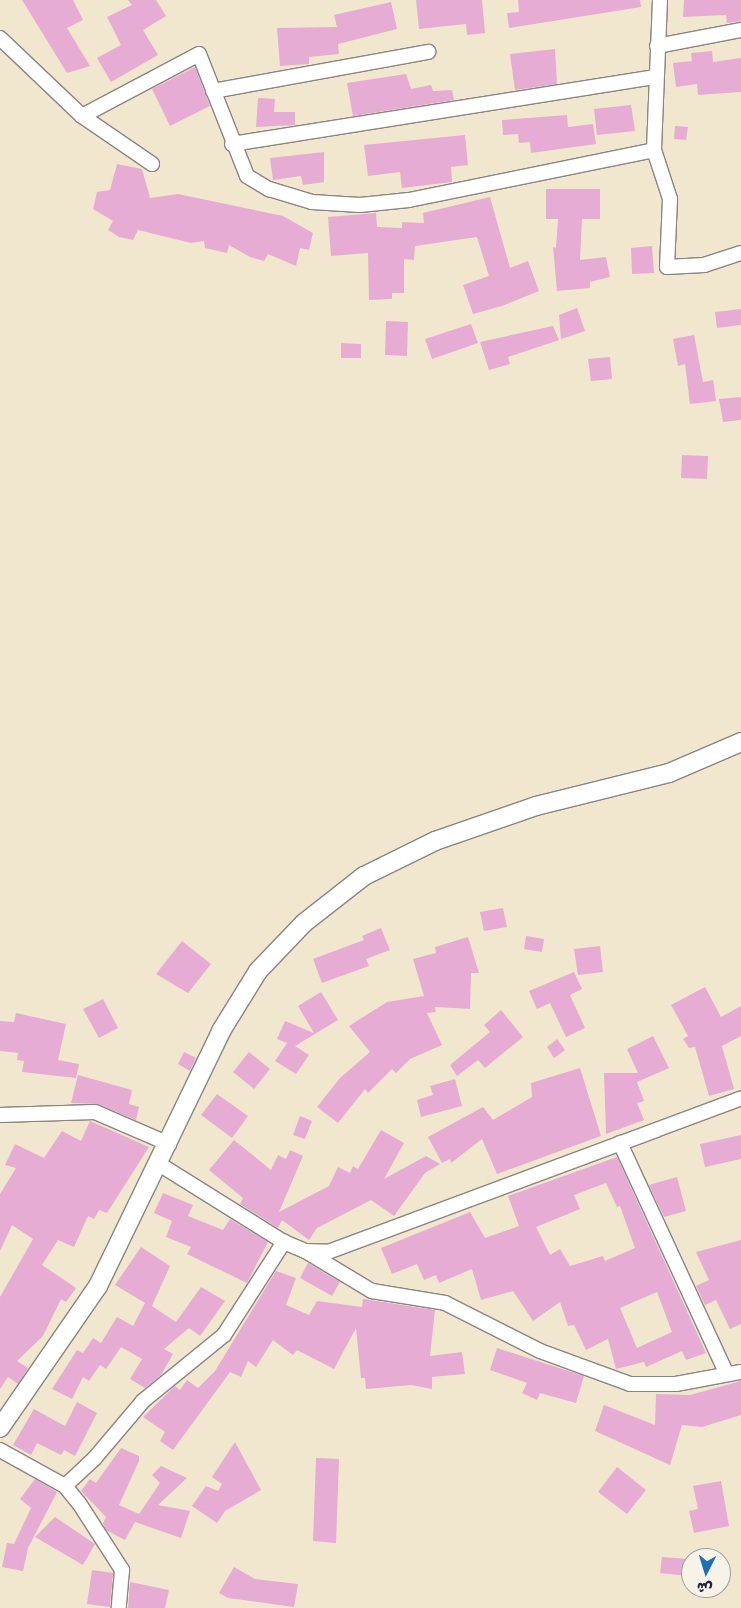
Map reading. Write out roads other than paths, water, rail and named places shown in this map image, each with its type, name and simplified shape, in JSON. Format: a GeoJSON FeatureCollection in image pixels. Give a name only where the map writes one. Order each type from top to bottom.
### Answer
{"type":"FeatureCollection","features":[{"type":"Feature","properties":{"kind":"street"},"geometry":{"type":"LineString","coordinates":[[660,0],[654,150],[670,199],[667,267],[704,265],[741,253]]}},
{"type":"Feature","properties":{"kind":"street"},"geometry":{"type":"LineString","coordinates":[[658,46],[741,30]]}},
{"type":"Feature","properties":{"kind":"street"},"geometry":{"type":"LineString","coordinates":[[0,38],[82,116],[152,164]]}},
{"type":"Feature","properties":{"kind":"street"},"geometry":{"type":"LineString","coordinates":[[213,91],[428,52]]}},
{"type":"Feature","properties":{"kind":"street"},"geometry":{"type":"LineString","coordinates":[[82,116],[199,54],[232,144],[247,176],[269,189],[312,202],[360,205],[409,200],[654,150]]}},
{"type":"Feature","properties":{"kind":"street"},"geometry":{"type":"LineString","coordinates":[[232,144],[656,77]]}},
{"type":"Feature","properties":{"kind":"street"},"geometry":{"type":"LineString","coordinates":[[0,1428],[98,1286],[169,1144],[221,1030],[258,971],[304,923],[364,876],[435,841],[536,806],[669,773],[741,742]]}},
{"type":"Feature","properties":{"kind":"street"},"geometry":{"type":"LineString","coordinates":[[306,1251],[328,1252],[741,1098]]}},
{"type":"Feature","properties":{"kind":"street"},"geometry":{"type":"LineString","coordinates":[[0,1116],[95,1112],[169,1144]]}},
{"type":"Feature","properties":{"kind":"street"},"geometry":{"type":"LineString","coordinates":[[620,1143],[726,1372]]}},
{"type":"Feature","properties":{"kind":"street"},"geometry":{"type":"LineString","coordinates":[[159,1164],[284,1242],[306,1251],[372,1291],[445,1303],[540,1351],[630,1384],[676,1384],[726,1372],[741,1372]]}},
{"type":"Feature","properties":{"kind":"street"},"geometry":{"type":"LineString","coordinates":[[65,1486],[94,1459],[143,1401],[224,1335],[284,1242]]}},
{"type":"Feature","properties":{"kind":"street"},"geometry":{"type":"LineString","coordinates":[[0,1450],[65,1486],[122,1570],[119,1608]]}}]}
